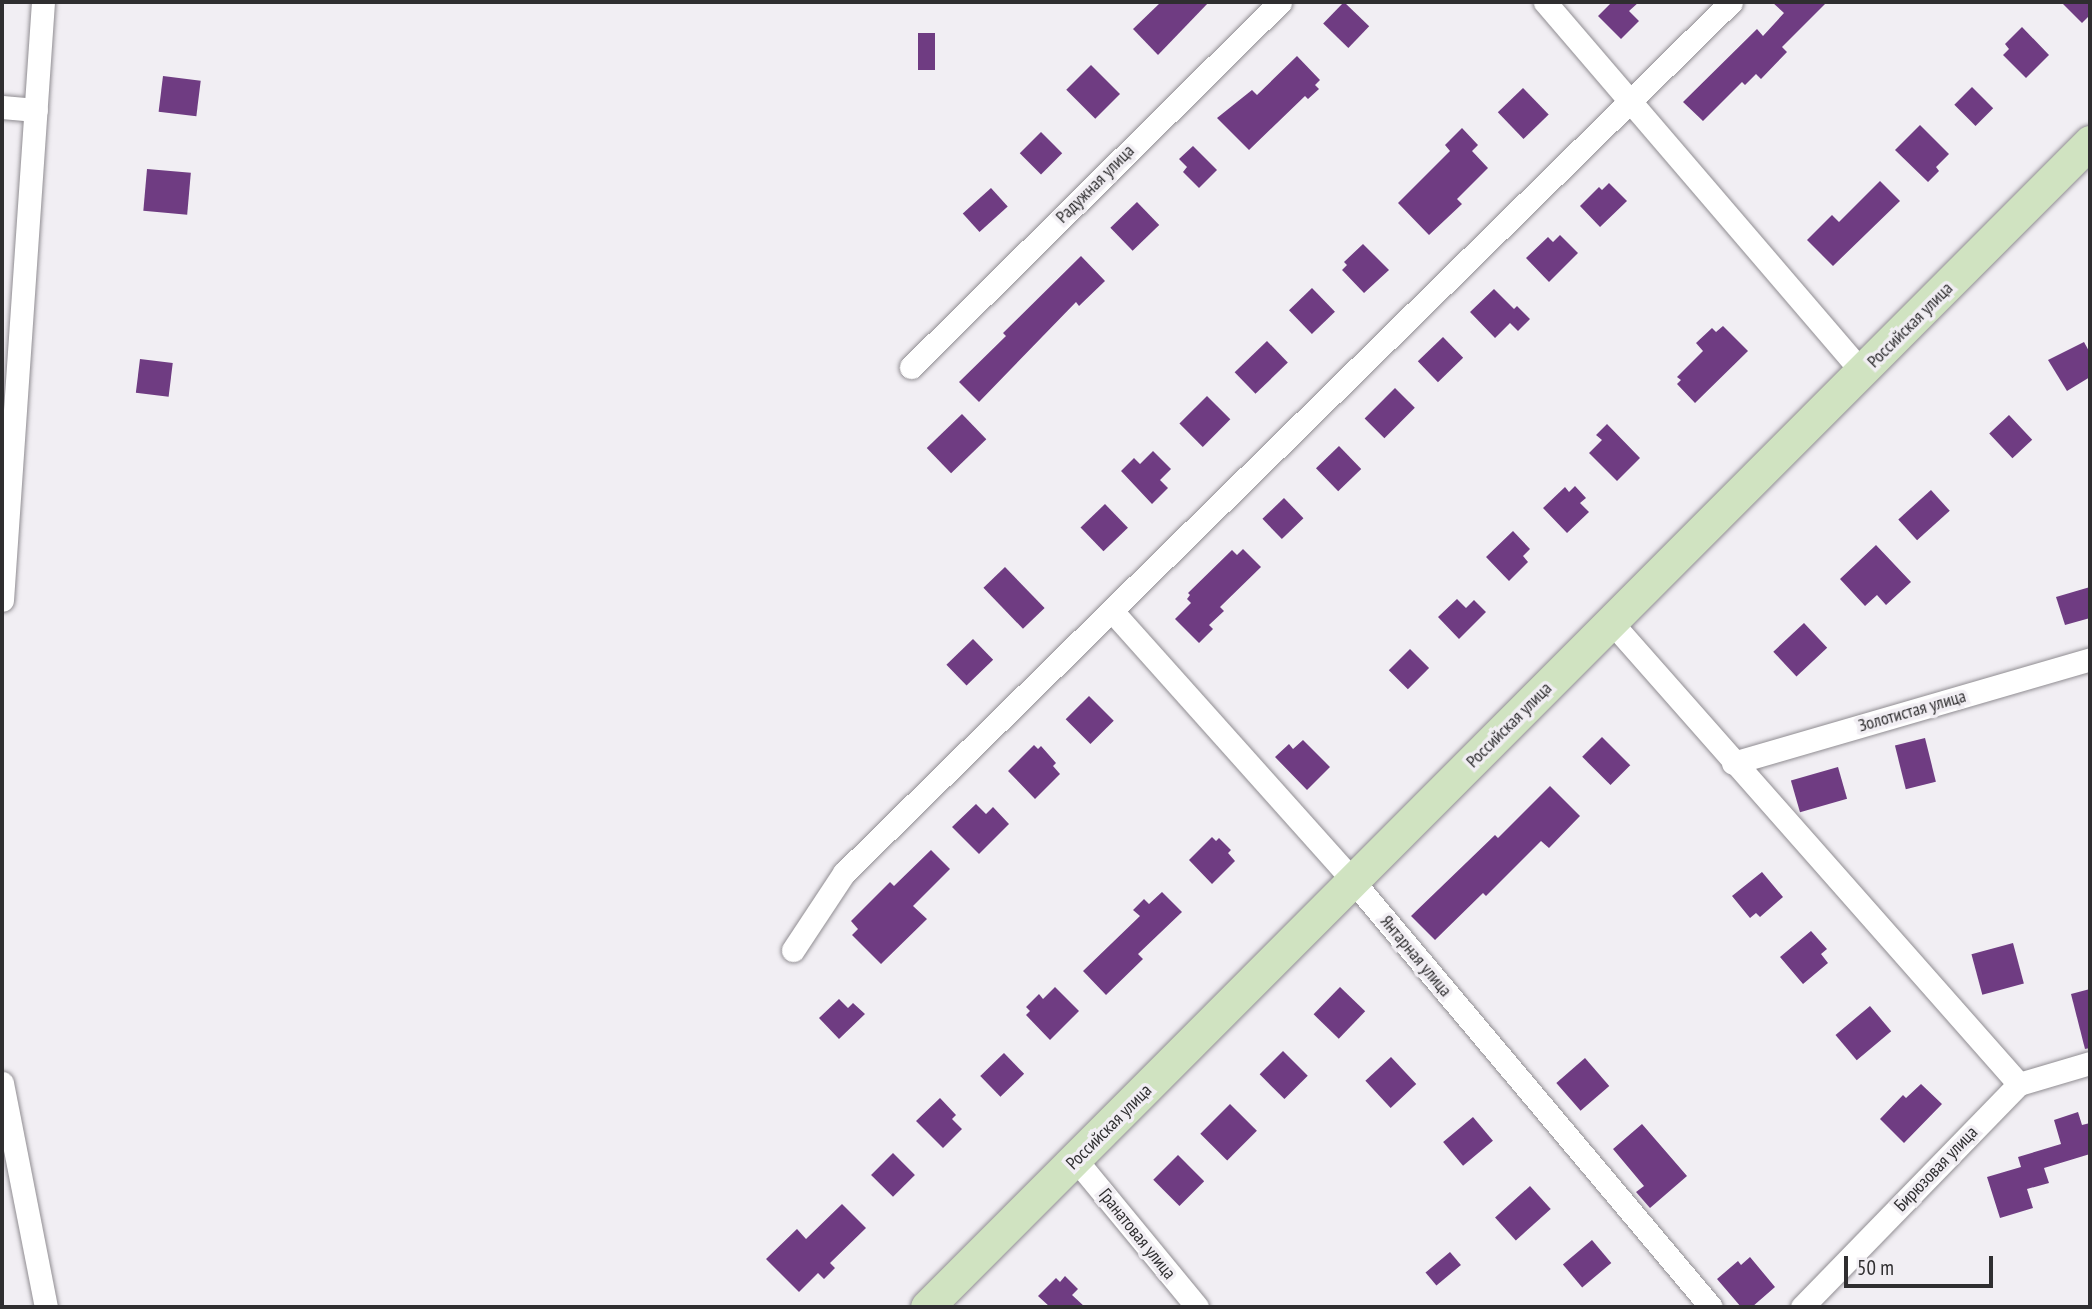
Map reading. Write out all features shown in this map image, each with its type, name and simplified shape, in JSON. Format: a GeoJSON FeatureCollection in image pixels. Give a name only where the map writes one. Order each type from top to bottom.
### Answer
{"type":"FeatureCollection","features":[{"type":"Feature","properties":{"kind":"main road","name":"Российская улица"},"geometry":{"type":"LineString","coordinates":[[927,1307],[1863,373],[2090,142]]}},
{"type":"Feature","properties":{"kind":"street"},"geometry":{"type":"LineString","coordinates":[[2,600],[8,416],[36,110],[43,2]]}},
{"type":"Feature","properties":{"kind":"street","name":"Радужная улица"},"geometry":{"type":"LineString","coordinates":[[911,367],[1280,2]]}},
{"type":"Feature","properties":{"kind":"street"},"geometry":{"type":"LineString","coordinates":[[1545,2],[1863,373]]}},
{"type":"Feature","properties":{"kind":"street"},"geometry":{"type":"LineString","coordinates":[[793,950],[844,873],[1731,2]]}},
{"type":"Feature","properties":{"kind":"street"},"geometry":{"type":"LineString","coordinates":[[2,107],[36,110]]}},
{"type":"Feature","properties":{"kind":"street","name":"Янтарная улица"},"geometry":{"type":"LineString","coordinates":[[1112,611],[1353,881],[1711,1307]]}},
{"type":"Feature","properties":{"kind":"street"},"geometry":{"type":"LineString","coordinates":[[1612,623],[1733,764],[2019,1084]]}},
{"type":"Feature","properties":{"kind":"street","name":"Золотистая улица"},"geometry":{"type":"LineString","coordinates":[[1733,764],[2090,659]]}},
{"type":"Feature","properties":{"kind":"street","name":"Бирюзовая улица"},"geometry":{"type":"LineString","coordinates":[[1802,1307],[2019,1084],[2090,1063]]}},
{"type":"Feature","properties":{"kind":"street"},"geometry":{"type":"LineString","coordinates":[[2,1083],[46,1307]]}},
{"type":"Feature","properties":{"kind":"street","name":"Гранатовая улица"},"geometry":{"type":"LineString","coordinates":[[1076,1160],[1197,1307]]}},
{"type":"Feature","properties":{"kind":"building"},"geometry":{"type":"Polygon","coordinates":[[[1161,2],[1209,2],[1158,55],[1133,29],[1161,2]]]}},
{"type":"Feature","properties":{"kind":"building"},"geometry":{"type":"Polygon","coordinates":[[[1344,2],[1369,26],[1348,48],[1323,24],[1344,2]]]}},
{"type":"Feature","properties":{"kind":"building"},"geometry":{"type":"Polygon","coordinates":[[[1612,2],[1639,2],[1629,11],[1639,21],[1621,39],[1598,16],[1612,2]]]}},
{"type":"Feature","properties":{"kind":"building"},"geometry":{"type":"Polygon","coordinates":[[[1772,2],[1827,2],[1782,47],[1787,52],[1761,79],[1756,74],[1745,85],[1742,82],[1703,121],[1683,102],[1757,29],[1763,36],[1784,13],[1772,2]]]}},
{"type":"Feature","properties":{"kind":"building"},"geometry":{"type":"Polygon","coordinates":[[[2061,2],[2090,2],[2090,15],[2082,23],[2061,2]]]}},
{"type":"Feature","properties":{"kind":"building"},"geometry":{"type":"Polygon","coordinates":[[[2022,27],[2049,55],[2026,78],[2003,55],[2009,49],[2005,44],[2022,27]]]}},
{"type":"Feature","properties":{"kind":"building"},"geometry":{"type":"Polygon","coordinates":[[[918,33],[935,33],[935,70],[918,70],[918,33]]]}},
{"type":"Feature","properties":{"kind":"building"},"geometry":{"type":"Polygon","coordinates":[[[1297,56],[1320,80],[1315,85],[1319,89],[1308,99],[1305,96],[1249,150],[1217,118],[1252,90],[1257,95],[1297,56]]]}},
{"type":"Feature","properties":{"kind":"building"},"geometry":{"type":"Polygon","coordinates":[[[1091,65],[1120,94],[1095,119],[1066,90],[1091,65]]]}},
{"type":"Feature","properties":{"kind":"building"},"geometry":{"type":"Polygon","coordinates":[[[163,76],[201,81],[196,116],[159,112],[163,76]]]}},
{"type":"Feature","properties":{"kind":"building"},"geometry":{"type":"Polygon","coordinates":[[[1972,87],[1993,108],[1976,126],[1954,105],[1972,87]]]}},
{"type":"Feature","properties":{"kind":"building"},"geometry":{"type":"Polygon","coordinates":[[[1523,88],[1549,115],[1524,139],[1498,112],[1523,88]]]}},
{"type":"Feature","properties":{"kind":"building"},"geometry":{"type":"Polygon","coordinates":[[[1920,125],[1949,154],[1936,167],[1939,171],[1928,182],[1895,150],[1920,125]]]}},
{"type":"Feature","properties":{"kind":"building"},"geometry":{"type":"Polygon","coordinates":[[[1462,128],[1478,145],[1472,151],[1488,168],[1457,199],[1462,204],[1429,235],[1398,203],[1450,151],[1445,145],[1462,128]]]}},
{"type":"Feature","properties":{"kind":"building"},"geometry":{"type":"Polygon","coordinates":[[[1041,132],[1062,153],[1041,174],[1020,153],[1041,132]]]}},
{"type":"Feature","properties":{"kind":"building"},"geometry":{"type":"Polygon","coordinates":[[[1193,146],[1217,170],[1199,188],[1183,172],[1187,167],[1179,159],[1193,146]]]}},
{"type":"Feature","properties":{"kind":"building"},"geometry":{"type":"Polygon","coordinates":[[[147,169],[191,173],[187,215],[143,211],[147,169]]]}},
{"type":"Feature","properties":{"kind":"building"},"geometry":{"type":"Polygon","coordinates":[[[1880,181],[1900,201],[1833,266],[1807,240],[1832,215],[1839,222],[1880,181]]]}},
{"type":"Feature","properties":{"kind":"building"},"geometry":{"type":"Polygon","coordinates":[[[1609,183],[1627,201],[1600,227],[1580,206],[1599,187],[1602,190],[1609,183]]]}},
{"type":"Feature","properties":{"kind":"building"},"geometry":{"type":"Polygon","coordinates":[[[991,188],[1008,207],[979,232],[963,213],[991,188]]]}},
{"type":"Feature","properties":{"kind":"building"},"geometry":{"type":"Polygon","coordinates":[[[1137,202],[1159,225],[1133,251],[1110,228],[1137,202]]]}},
{"type":"Feature","properties":{"kind":"building"},"geometry":{"type":"Polygon","coordinates":[[[1560,235],[1578,253],[1549,282],[1526,258],[1548,237],[1553,242],[1560,235]]]}},
{"type":"Feature","properties":{"kind":"building"},"geometry":{"type":"Polygon","coordinates":[[[1363,244],[1389,270],[1364,293],[1342,270],[1347,265],[1344,262],[1363,244]]]}},
{"type":"Feature","properties":{"kind":"building"},"geometry":{"type":"Polygon","coordinates":[[[1081,256],[1105,281],[1079,306],[1076,302],[979,402],[959,382],[1006,336],[1003,333],[1081,256]]]}},
{"type":"Feature","properties":{"kind":"building"},"geometry":{"type":"Polygon","coordinates":[[[1312,288],[1335,312],[1312,334],[1289,310],[1312,288]]]}},
{"type":"Feature","properties":{"kind":"building"},"geometry":{"type":"Polygon","coordinates":[[[1494,289],[1514,309],[1517,306],[1530,319],[1518,331],[1510,323],[1495,338],[1470,312],[1494,289]]]}},
{"type":"Feature","properties":{"kind":"building"},"geometry":{"type":"Polygon","coordinates":[[[1723,326],[1748,351],[1695,403],[1677,384],[1681,380],[1677,377],[1703,351],[1696,343],[1712,328],[1716,332],[1723,326]]]}},
{"type":"Feature","properties":{"kind":"building"},"geometry":{"type":"Polygon","coordinates":[[[1443,337],[1463,358],[1438,382],[1418,361],[1443,337]]]}},
{"type":"Feature","properties":{"kind":"building"},"geometry":{"type":"Polygon","coordinates":[[[1267,341],[1288,363],[1255,394],[1235,372],[1267,341]]]}},
{"type":"Feature","properties":{"kind":"building"},"geometry":{"type":"Polygon","coordinates":[[[2084,342],[2090,353],[2090,377],[2067,391],[2048,360],[2084,342]]]}},
{"type":"Feature","properties":{"kind":"building"},"geometry":{"type":"Polygon","coordinates":[[[140,359],[173,363],[169,397],[136,393],[140,359]]]}},
{"type":"Feature","properties":{"kind":"building"},"geometry":{"type":"Polygon","coordinates":[[[1395,388],[1415,408],[1384,438],[1365,418],[1395,388]]]}},
{"type":"Feature","properties":{"kind":"building"},"geometry":{"type":"Polygon","coordinates":[[[1207,396],[1230,419],[1203,447],[1179,424],[1207,396]]]}},
{"type":"Feature","properties":{"kind":"building"},"geometry":{"type":"Polygon","coordinates":[[[962,414],[986,439],[951,473],[927,448],[962,414]]]}},
{"type":"Feature","properties":{"kind":"building"},"geometry":{"type":"Polygon","coordinates":[[[2009,415],[2032,440],[2012,458],[1989,433],[2009,415]]]}},
{"type":"Feature","properties":{"kind":"building"},"geometry":{"type":"Polygon","coordinates":[[[1607,424],[1640,458],[1617,481],[1589,453],[1602,440],[1596,435],[1607,424]]]}},
{"type":"Feature","properties":{"kind":"building"},"geometry":{"type":"Polygon","coordinates":[[[1339,446],[1361,469],[1338,491],[1316,468],[1339,446]]]}},
{"type":"Feature","properties":{"kind":"building"},"geometry":{"type":"Polygon","coordinates":[[[1153,451],[1171,469],[1160,480],[1168,488],[1152,504],[1121,471],[1134,458],[1140,464],[1153,451]]]}},
{"type":"Feature","properties":{"kind":"building"},"geometry":{"type":"Polygon","coordinates":[[[1575,486],[1586,498],[1580,503],[1589,512],[1567,533],[1543,508],[1565,487],[1569,492],[1575,486]]]}},
{"type":"Feature","properties":{"kind":"building"},"geometry":{"type":"Polygon","coordinates":[[[1931,490],[1950,511],[1917,540],[1898,519],[1931,490]]]}},
{"type":"Feature","properties":{"kind":"building"},"geometry":{"type":"Polygon","coordinates":[[[1284,498],[1303,518],[1282,539],[1262,519],[1284,498]]]}},
{"type":"Feature","properties":{"kind":"building"},"geometry":{"type":"Polygon","coordinates":[[[1105,504],[1128,528],[1103,551],[1081,528],[1105,504]]]}},
{"type":"Feature","properties":{"kind":"building"},"geometry":{"type":"Polygon","coordinates":[[[1513,531],[1530,549],[1523,556],[1528,562],[1509,581],[1486,557],[1513,531]]]}},
{"type":"Feature","properties":{"kind":"building"},"geometry":{"type":"Polygon","coordinates":[[[1876,545],[1911,582],[1886,605],[1877,595],[1865,606],[1840,579],[1876,545]]]}},
{"type":"Feature","properties":{"kind":"building"},"geometry":{"type":"Polygon","coordinates":[[[1243,549],[1261,567],[1220,607],[1224,611],[1209,625],[1213,629],[1199,643],[1175,619],[1191,603],[1187,599],[1190,595],[1188,593],[1232,550],[1237,555],[1243,549]]]}},
{"type":"Feature","properties":{"kind":"building"},"geometry":{"type":"Polygon","coordinates":[[[1005,567],[1045,608],[1023,629],[983,588],[1005,567]]]}},
{"type":"Feature","properties":{"kind":"building"},"geometry":{"type":"Polygon","coordinates":[[[2090,587],[2090,618],[2065,625],[2056,597],[2090,587]]]}},
{"type":"Feature","properties":{"kind":"building"},"geometry":{"type":"Polygon","coordinates":[[[1457,599],[1466,608],[1474,600],[1486,612],[1459,639],[1438,617],[1457,599]]]}},
{"type":"Feature","properties":{"kind":"building"},"geometry":{"type":"Polygon","coordinates":[[[1804,623],[1827,648],[1796,677],[1773,652],[1804,623]]]}},
{"type":"Feature","properties":{"kind":"building"},"geometry":{"type":"Polygon","coordinates":[[[973,639],[993,660],[967,686],[946,665],[973,639]]]}},
{"type":"Feature","properties":{"kind":"building"},"geometry":{"type":"Polygon","coordinates":[[[1410,649],[1429,668],[1408,689],[1389,670],[1410,649]]]}},
{"type":"Feature","properties":{"kind":"building"},"geometry":{"type":"Polygon","coordinates":[[[1089,696],[1114,721],[1090,744],[1066,719],[1089,696]]]}},
{"type":"Feature","properties":{"kind":"building"},"geometry":{"type":"Polygon","coordinates":[[[1602,737],[1630,765],[1610,785],[1582,757],[1602,737]]]}},
{"type":"Feature","properties":{"kind":"building"},"geometry":{"type":"Polygon","coordinates":[[[1925,738],[1936,782],[1906,789],[1895,745],[1925,738]]]}},
{"type":"Feature","properties":{"kind":"building"},"geometry":{"type":"Polygon","coordinates":[[[1303,740],[1330,767],[1307,790],[1275,757],[1289,744],[1293,749],[1303,740]]]}},
{"type":"Feature","properties":{"kind":"building"},"geometry":{"type":"Polygon","coordinates":[[[1034,745],[1038,749],[1041,746],[1056,763],[1053,766],[1060,774],[1035,799],[1008,771],[1034,745]]]}},
{"type":"Feature","properties":{"kind":"building"},"geometry":{"type":"Polygon","coordinates":[[[1838,767],[1847,799],[1800,812],[1791,781],[1838,767]]]}},
{"type":"Feature","properties":{"kind":"building"},"geometry":{"type":"Polygon","coordinates":[[[1550,786],[1580,816],[1549,848],[1541,841],[1486,896],[1483,893],[1435,940],[1411,916],[1495,835],[1498,838],[1550,786]]]}},
{"type":"Feature","properties":{"kind":"building"},"geometry":{"type":"Polygon","coordinates":[[[976,804],[986,814],[993,807],[1009,824],[979,854],[952,827],[976,804]]]}},
{"type":"Feature","properties":{"kind":"building"},"geometry":{"type":"Polygon","coordinates":[[[1212,837],[1216,841],[1219,838],[1231,850],[1228,853],[1235,861],[1212,884],[1189,860],[1212,837]]]}},
{"type":"Feature","properties":{"kind":"building"},"geometry":{"type":"Polygon","coordinates":[[[931,850],[950,869],[913,906],[927,919],[881,964],[852,935],[858,929],[851,921],[890,882],[894,886],[931,850]]]}},
{"type":"Feature","properties":{"kind":"building"},"geometry":{"type":"Polygon","coordinates":[[[1762,872],[1783,897],[1760,917],[1756,913],[1750,918],[1732,896],[1762,872]]]}},
{"type":"Feature","properties":{"kind":"building"},"geometry":{"type":"Polygon","coordinates":[[[1162,892],[1182,912],[1138,954],[1143,959],[1106,995],[1083,971],[1140,916],[1133,910],[1144,899],[1149,904],[1162,892]]]}},
{"type":"Feature","properties":{"kind":"building"},"geometry":{"type":"Polygon","coordinates":[[[1811,931],[1827,949],[1821,954],[1828,963],[1803,984],[1780,957],[1811,931]]]}},
{"type":"Feature","properties":{"kind":"building"},"geometry":{"type":"Polygon","coordinates":[[[2013,943],[2024,984],[1982,995],[1971,954],[2013,943]]]}},
{"type":"Feature","properties":{"kind":"building"},"geometry":{"type":"Polygon","coordinates":[[[1055,987],[1079,1011],[1050,1040],[1026,1015],[1030,1011],[1026,1007],[1039,994],[1043,999],[1055,987]]]}},
{"type":"Feature","properties":{"kind":"building"},"geometry":{"type":"Polygon","coordinates":[[[1340,987],[1365,1011],[1339,1039],[1314,1014],[1340,987]]]}},
{"type":"Feature","properties":{"kind":"building"},"geometry":{"type":"Polygon","coordinates":[[[2090,989],[2090,1048],[2085,1049],[2071,994],[2090,989]]]}},
{"type":"Feature","properties":{"kind":"building"},"geometry":{"type":"Polygon","coordinates":[[[839,999],[848,1008],[853,1003],[865,1014],[839,1039],[819,1018],[839,999]]]}},
{"type":"Feature","properties":{"kind":"building"},"geometry":{"type":"Polygon","coordinates":[[[1870,1006],[1891,1031],[1857,1060],[1836,1035],[1870,1006]]]}},
{"type":"Feature","properties":{"kind":"building"},"geometry":{"type":"Polygon","coordinates":[[[1283,1051],[1308,1076],[1284,1099],[1260,1074],[1283,1051]]]}},
{"type":"Feature","properties":{"kind":"building"},"geometry":{"type":"Polygon","coordinates":[[[1004,1053],[1024,1074],[1000,1097],[980,1076],[1004,1053]]]}},
{"type":"Feature","properties":{"kind":"building"},"geometry":{"type":"Polygon","coordinates":[[[1391,1057],[1416,1084],[1391,1108],[1365,1081],[1391,1057]]]}},
{"type":"Feature","properties":{"kind":"building"},"geometry":{"type":"Polygon","coordinates":[[[1585,1058],[1609,1086],[1581,1111],[1556,1083],[1585,1058]]]}},
{"type":"Feature","properties":{"kind":"building"},"geometry":{"type":"Polygon","coordinates":[[[1921,1084],[1942,1104],[1904,1143],[1880,1119],[1903,1095],[1906,1098],[1921,1084]]]}},
{"type":"Feature","properties":{"kind":"building"},"geometry":{"type":"Polygon","coordinates":[[[940,1098],[956,1115],[952,1119],[962,1129],[943,1148],[916,1121],[940,1098]]]}},
{"type":"Feature","properties":{"kind":"building"},"geometry":{"type":"Polygon","coordinates":[[[1230,1104],[1257,1131],[1227,1161],[1200,1134],[1230,1104]]]}},
{"type":"Feature","properties":{"kind":"building"},"geometry":{"type":"Polygon","coordinates":[[[2078,1112],[2082,1125],[2090,1123],[2090,1154],[2044,1168],[2049,1183],[2027,1189],[2033,1208],[2000,1218],[1987,1177],[2021,1167],[2018,1157],[2061,1144],[2054,1120],[2078,1112]]]}},
{"type":"Feature","properties":{"kind":"building"},"geometry":{"type":"Polygon","coordinates":[[[1473,1117],[1493,1141],[1463,1166],[1443,1142],[1473,1117]]]}},
{"type":"Feature","properties":{"kind":"building"},"geometry":{"type":"Polygon","coordinates":[[[1642,1124],[1687,1176],[1650,1208],[1636,1192],[1644,1186],[1613,1149],[1642,1124]]]}},
{"type":"Feature","properties":{"kind":"building"},"geometry":{"type":"Polygon","coordinates":[[[893,1153],[915,1175],[893,1197],[871,1175],[893,1153]]]}},
{"type":"Feature","properties":{"kind":"building"},"geometry":{"type":"Polygon","coordinates":[[[1178,1155],[1204,1181],[1179,1206],[1153,1180],[1178,1155]]]}},
{"type":"Feature","properties":{"kind":"building"},"geometry":{"type":"Polygon","coordinates":[[[1530,1186],[1551,1209],[1516,1240],[1495,1217],[1530,1186]]]}},
{"type":"Feature","properties":{"kind":"building"},"geometry":{"type":"Polygon","coordinates":[[[842,1204],[866,1228],[830,1263],[835,1268],[824,1279],[818,1273],[799,1292],[766,1259],[797,1229],[806,1239],[842,1204]]]}},
{"type":"Feature","properties":{"kind":"building"},"geometry":{"type":"Polygon","coordinates":[[[1592,1240],[1611,1263],[1582,1287],[1563,1264],[1592,1240]]]}},
{"type":"Feature","properties":{"kind":"building"},"geometry":{"type":"Polygon","coordinates":[[[1450,1252],[1461,1265],[1436,1286],[1425,1273],[1450,1252]]]}},
{"type":"Feature","properties":{"kind":"building"},"geometry":{"type":"Polygon","coordinates":[[[1750,1257],[1775,1287],[1752,1307],[1741,1307],[1717,1279],[1738,1261],[1741,1265],[1750,1257]]]}},
{"type":"Feature","properties":{"kind":"building"},"geometry":{"type":"Polygon","coordinates":[[[1065,1276],[1078,1289],[1072,1295],[1085,1307],[1050,1307],[1038,1296],[1056,1278],[1060,1282],[1065,1276]]]}}]}
